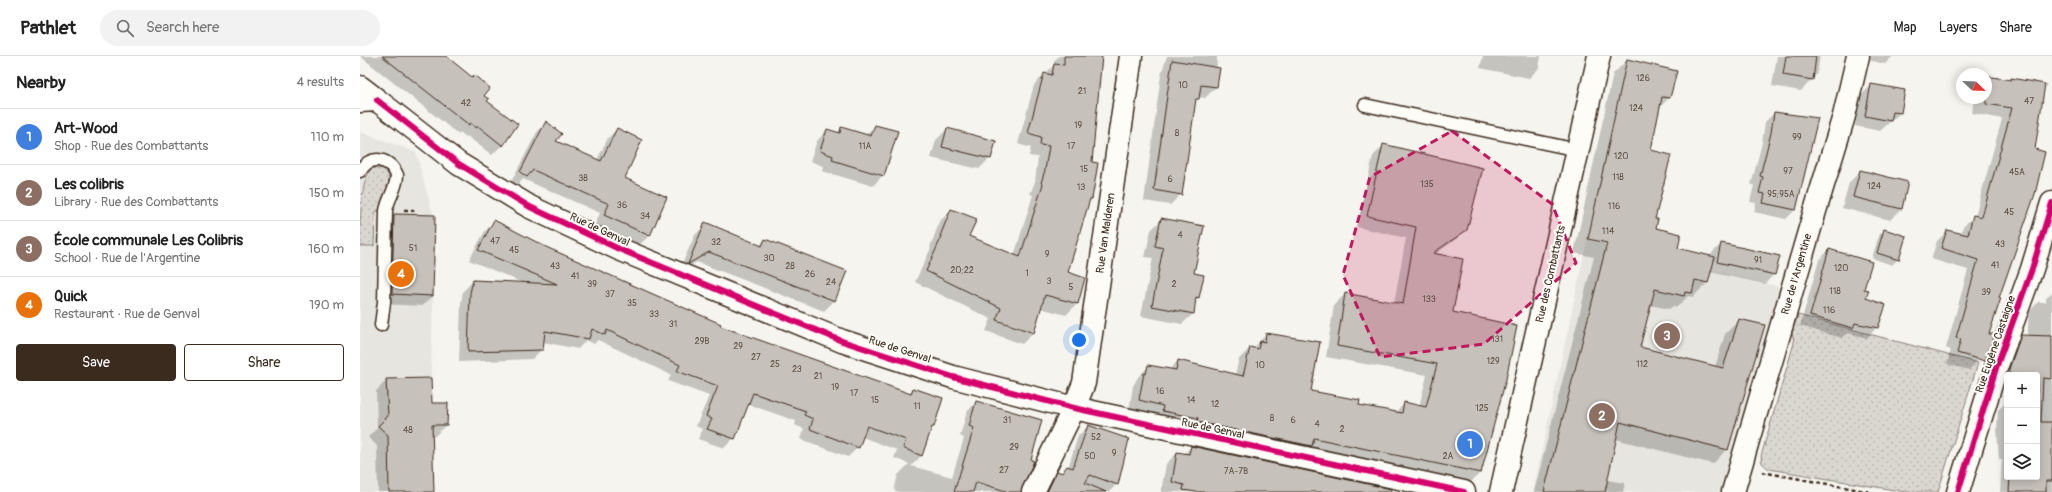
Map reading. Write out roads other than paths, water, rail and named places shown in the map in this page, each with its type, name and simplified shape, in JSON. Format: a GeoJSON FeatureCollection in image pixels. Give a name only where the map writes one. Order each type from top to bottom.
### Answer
{"type":"FeatureCollection","features":[{"type":"Feature","properties":{"kind":"street","name":"Rue Van Malderen"},"geometry":{"type":"LineString","coordinates":[[1033,492],[1074,408],[1084,382],[1131,56]]}},
{"type":"Feature","properties":{"kind":"street","name":"Rue des Combattants"},"geometry":{"type":"LineString","coordinates":[[1501,492],[1599,56]]}},
{"type":"Feature","properties":{"kind":"street","name":"Rue de l'Argentine"},"geometry":{"type":"LineString","coordinates":[[1733,492],[1844,116],[1858,56]]}},
{"type":"Feature","properties":{"kind":"street","name":"Rue de Genval"},"geometry":{"type":"LineString","coordinates":[[360,87],[369,101],[459,164],[530,207],[619,248],[842,341],[953,377],[1074,408],[1464,492]]}},
{"type":"Feature","properties":{"kind":"street","name":"Rue Eugène Castaigne"},"geometry":{"type":"LineString","coordinates":[[1958,492],[1996,368],[2032,269],[2052,203]]}},
{"type":"Feature","properties":{"kind":"lane"},"geometry":{"type":"LineString","coordinates":[[1365,105],[1578,150]]}},
{"type":"Feature","properties":{"kind":"lane"},"geometry":{"type":"LineString","coordinates":[[360,171],[365,164],[377,160],[390,164],[397,175],[395,188],[387,201],[384,302],[381,325]]}},
{"type":"Feature","properties":{"kind":"place","name":"Quick"},"geometry":{"type":"Point","coordinates":[401,274]}},
{"type":"Feature","properties":{"kind":"place","name":"École communale Les Colibris"},"geometry":{"type":"Point","coordinates":[1667,336]}},
{"type":"Feature","properties":{"kind":"place","name":"Les colibris"},"geometry":{"type":"Point","coordinates":[1602,416]}},
{"type":"Feature","properties":{"kind":"place","name":"Art-Wood"},"geometry":{"type":"Point","coordinates":[1470,444]}}]}
